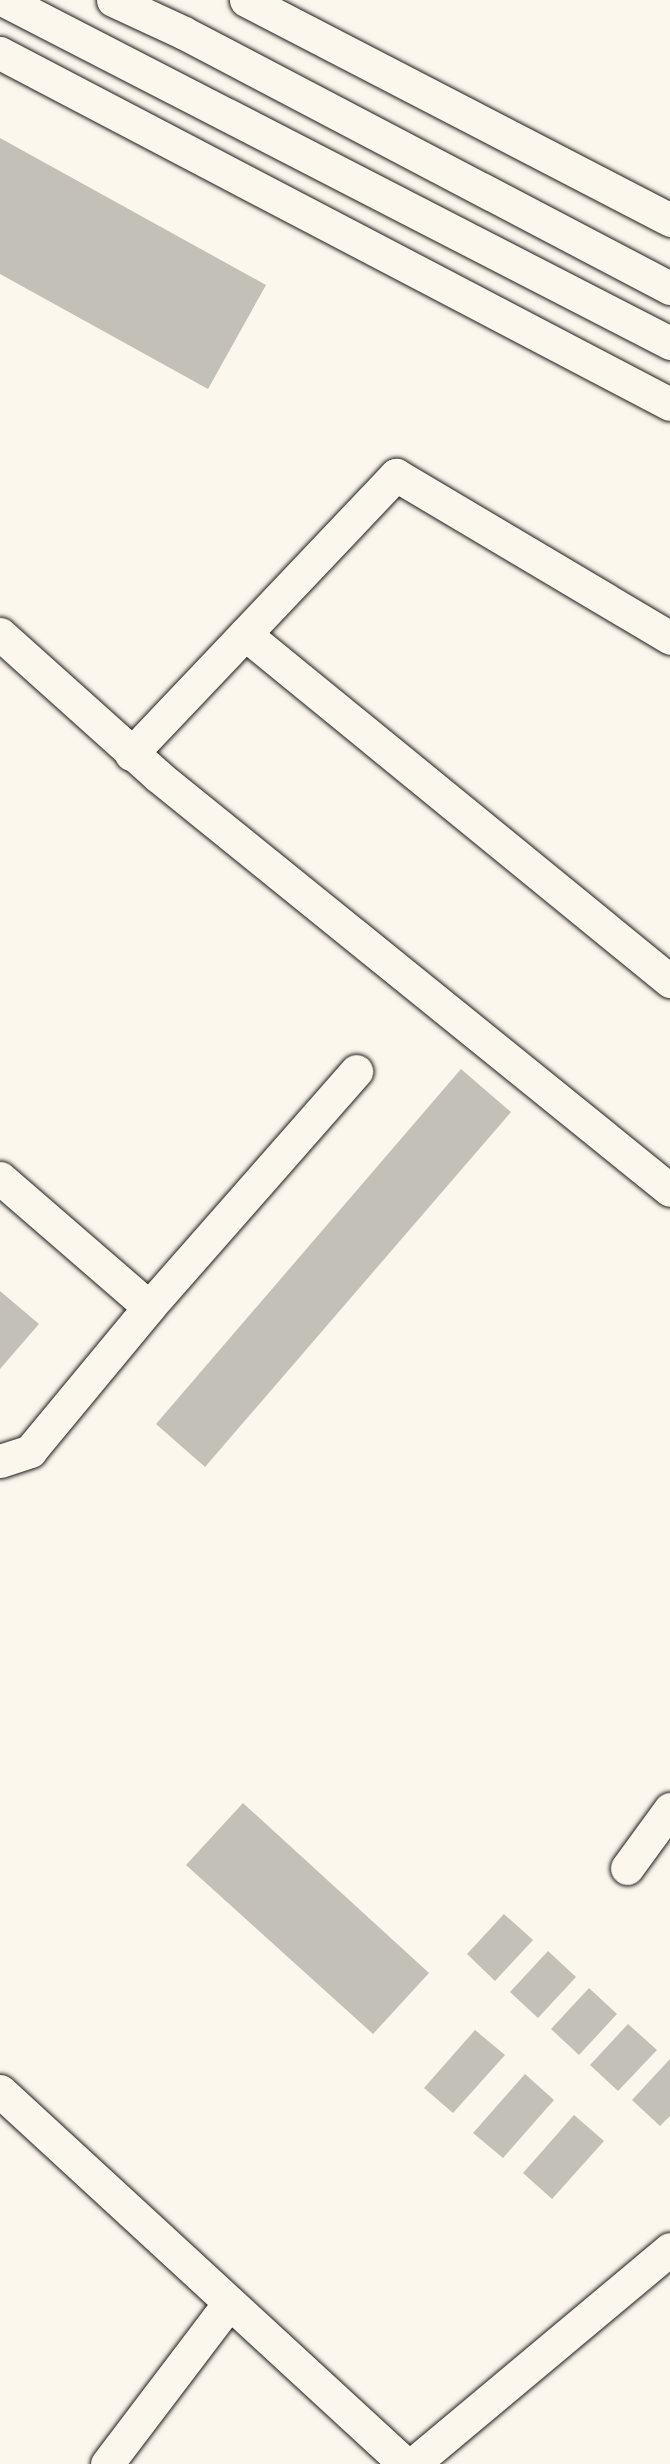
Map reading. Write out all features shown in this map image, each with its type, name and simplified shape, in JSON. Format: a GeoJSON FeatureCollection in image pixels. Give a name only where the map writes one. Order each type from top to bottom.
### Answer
{"type":"FeatureCollection","features":[{"type":"Feature","properties":{"kind":"main road"},"geometry":{"type":"LineString","coordinates":[[4,0],[670,343]]}},
{"type":"Feature","properties":{"kind":"main road"},"geometry":{"type":"LineString","coordinates":[[112,0],[184,33],[670,288]]}},
{"type":"Feature","properties":{"kind":"main road"},"geometry":{"type":"LineString","coordinates":[[246,0],[670,220]]}},
{"type":"Feature","properties":{"kind":"main road"},"geometry":{"type":"LineString","coordinates":[[0,53],[670,404]]}},
{"type":"Feature","properties":{"kind":"main road"},"geometry":{"type":"LineString","coordinates":[[131,754],[396,475],[670,638]]}},
{"type":"Feature","properties":{"kind":"main road"},"geometry":{"type":"LineString","coordinates":[[0,634],[131,754],[670,1190]]}},
{"type":"Feature","properties":{"kind":"main road"},"geometry":{"type":"LineString","coordinates":[[245,634],[670,981]]}},
{"type":"Feature","properties":{"kind":"main road"},"geometry":{"type":"LineString","coordinates":[[0,1461],[30,1451],[149,1307],[356,1071]]}},
{"type":"Feature","properties":{"kind":"main road"},"geometry":{"type":"LineString","coordinates":[[0,1178],[149,1307]]}},
{"type":"Feature","properties":{"kind":"main road"},"geometry":{"type":"LineString","coordinates":[[627,1868],[670,1809]]}},
{"type":"Feature","properties":{"kind":"main road"},"geometry":{"type":"LineString","coordinates":[[0,2091],[405,2464]]}},
{"type":"Feature","properties":{"kind":"main road"},"geometry":{"type":"LineString","coordinates":[[413,2464],[670,2249]]}},
{"type":"Feature","properties":{"kind":"main road"},"geometry":{"type":"LineString","coordinates":[[107,2464],[229,2302]]}},
{"type":"Feature","properties":{"kind":"building"},"geometry":{"type":"Polygon","coordinates":[[[0,138],[266,285],[208,389],[0,274],[0,138]]]}},
{"type":"Feature","properties":{"kind":"building"},"geometry":{"type":"Polygon","coordinates":[[[461,1069],[511,1112],[205,1467],[156,1424],[461,1069]]]}},
{"type":"Feature","properties":{"kind":"building"},"geometry":{"type":"Polygon","coordinates":[[[0,1291],[39,1324],[0,1369],[0,1291]]]}},
{"type":"Feature","properties":{"kind":"building"},"geometry":{"type":"Polygon","coordinates":[[[243,1803],[429,1973],[373,2034],[186,1865],[243,1803]]]}},
{"type":"Feature","properties":{"kind":"building"},"geometry":{"type":"Polygon","coordinates":[[[504,1914],[533,1940],[495,1981],[467,1954],[504,1914]]]}},
{"type":"Feature","properties":{"kind":"building"},"geometry":{"type":"Polygon","coordinates":[[[548,1951],[576,1977],[538,2018],[510,1992],[548,1951]]]}},
{"type":"Feature","properties":{"kind":"building"},"geometry":{"type":"Polygon","coordinates":[[[589,1988],[617,2014],[579,2055],[551,2029],[589,1988]]]}},
{"type":"Feature","properties":{"kind":"building"},"geometry":{"type":"Polygon","coordinates":[[[628,2024],[657,2050],[618,2091],[590,2065],[628,2024]]]}},
{"type":"Feature","properties":{"kind":"building"},"geometry":{"type":"Polygon","coordinates":[[[475,2030],[505,2055],[453,2113],[424,2088],[475,2030]]]}},
{"type":"Feature","properties":{"kind":"building"},"geometry":{"type":"Polygon","coordinates":[[[670,2059],[670,2116],[660,2126],[632,2100],[670,2059]]]}},
{"type":"Feature","properties":{"kind":"building"},"geometry":{"type":"Polygon","coordinates":[[[525,2074],[554,2100],[503,2158],[473,2133],[525,2074]]]}},
{"type":"Feature","properties":{"kind":"building"},"geometry":{"type":"Polygon","coordinates":[[[574,2115],[604,2141],[552,2199],[523,2173],[574,2115]]]}}]}
